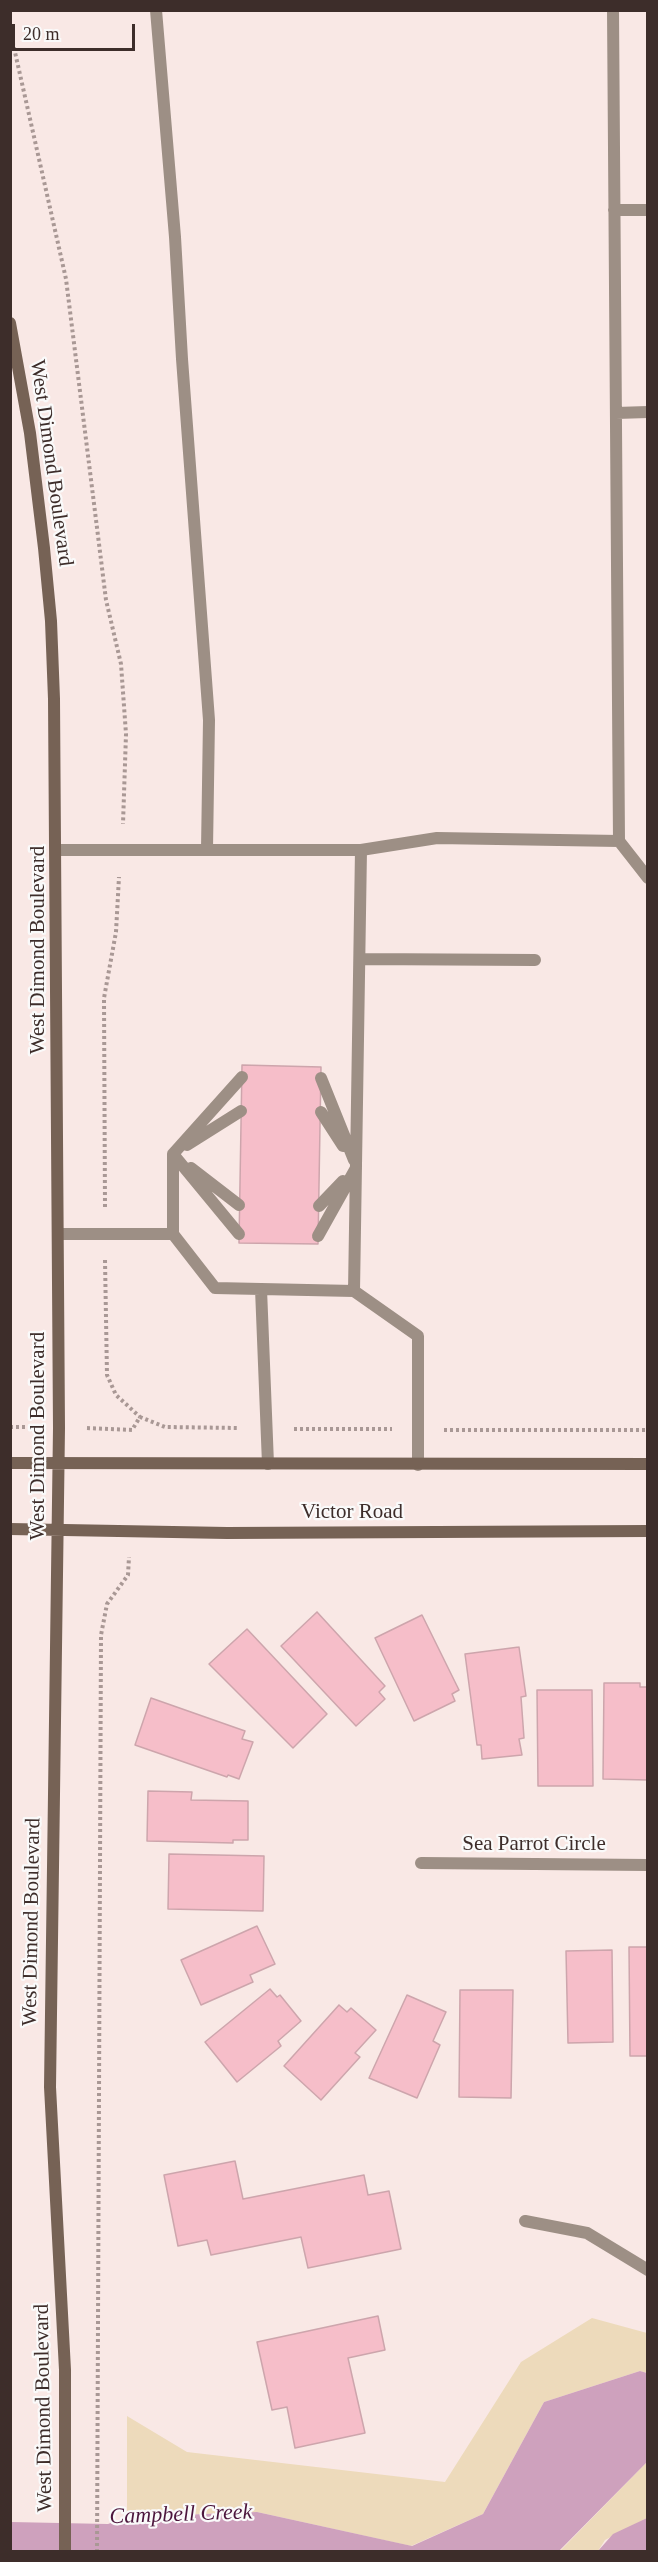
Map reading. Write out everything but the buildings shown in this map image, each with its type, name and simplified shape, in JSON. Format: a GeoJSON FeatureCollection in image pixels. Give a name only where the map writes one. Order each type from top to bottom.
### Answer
{"type":"FeatureCollection","features":[{"type":"Feature","properties":{"kind":"main road","name":"West Dimond Boulevard"},"geometry":{"type":"LineString","coordinates":[[10,323],[30,433],[50,612],[57,850],[59,1428],[50,2088],[65,2370],[65,2552]]}},
{"type":"Feature","properties":{"kind":"main road"},"geometry":{"type":"LineString","coordinates":[[10,1463],[648,1464]]}},
{"type":"Feature","properties":{"kind":"main road","name":"Victor Road"},"geometry":{"type":"LineString","coordinates":[[10,1529],[227,1533],[648,1531]]}},
{"type":"Feature","properties":{"kind":"street"},"geometry":{"type":"LineString","coordinates":[[156,10],[175,237],[209,720],[207,849]]}},
{"type":"Feature","properties":{"kind":"street"},"geometry":{"type":"LineString","coordinates":[[613,10],[619,841],[648,878]]}},
{"type":"Feature","properties":{"kind":"street"},"geometry":{"type":"LineString","coordinates":[[614,210],[648,210]]}},
{"type":"Feature","properties":{"kind":"street"},"geometry":{"type":"LineString","coordinates":[[616,413],[648,412]]}},
{"type":"Feature","properties":{"kind":"street"},"geometry":{"type":"LineString","coordinates":[[57,850],[121,852],[207,849],[361,850],[437,838],[619,841]]}},
{"type":"Feature","properties":{"kind":"street"},"geometry":{"type":"LineString","coordinates":[[354,1292],[361,850]]}},
{"type":"Feature","properties":{"kind":"street"},"geometry":{"type":"LineString","coordinates":[[360,959],[535,960]]}},
{"type":"Feature","properties":{"kind":"street"},"geometry":{"type":"LineString","coordinates":[[242,1077],[173,1154],[173,1234],[215,1288],[354,1292],[418,1336],[418,1465]]}},
{"type":"Feature","properties":{"kind":"street"},"geometry":{"type":"LineString","coordinates":[[321,1078],[356,1167]]}},
{"type":"Feature","properties":{"kind":"street"},"geometry":{"type":"LineString","coordinates":[[173,1154],[241,1111]]}},
{"type":"Feature","properties":{"kind":"street"},"geometry":{"type":"LineString","coordinates":[[321,1113],[356,1167]]}},
{"type":"Feature","properties":{"kind":"street"},"geometry":{"type":"LineString","coordinates":[[173,1154],[239,1205]]}},
{"type":"Feature","properties":{"kind":"street"},"geometry":{"type":"LineString","coordinates":[[173,1154],[239,1234]]}},
{"type":"Feature","properties":{"kind":"street"},"geometry":{"type":"LineString","coordinates":[[319,1206],[356,1167]]}},
{"type":"Feature","properties":{"kind":"street"},"geometry":{"type":"LineString","coordinates":[[318,1236],[356,1167]]}},
{"type":"Feature","properties":{"kind":"street"},"geometry":{"type":"LineString","coordinates":[[58,1234],[173,1234]]}},
{"type":"Feature","properties":{"kind":"street"},"geometry":{"type":"LineString","coordinates":[[261,1289],[268,1464]]}},
{"type":"Feature","properties":{"kind":"street","name":"Sea Parrot Circle"},"geometry":{"type":"LineString","coordinates":[[421,1863],[648,1864]]}},
{"type":"Feature","properties":{"kind":"street"},"geometry":{"type":"LineString","coordinates":[[525,2221],[587,2233],[648,2270]]}},
{"type":"Feature","properties":{"kind":"path"},"geometry":{"type":"LineString","coordinates":[[10,30],[66,279],[106,600],[121,664],[126,734],[121,852],[116,932],[104,998],[107,1375],[116,1395],[140,1417],[165,1427],[648,1430]]}},
{"type":"Feature","properties":{"kind":"path"},"geometry":{"type":"LineString","coordinates":[[59,1428],[132,1430],[140,1417]]}},
{"type":"Feature","properties":{"kind":"path"},"geometry":{"type":"LineString","coordinates":[[97,2552],[101,1635],[107,1604],[128,1575]]}},
{"type":"Feature","properties":{"kind":"shaded area"},"geometry":{"type":"Polygon","coordinates":[[[592,2318],[647,2333],[647,2373],[640,2371],[544,2402],[483,2514],[411,2546],[257,2512],[127,2517],[127,2416],[187,2452],[445,2482],[521,2362],[592,2318]]]}},
{"type":"Feature","properties":{"kind":"shaded area"},"geometry":{"type":"Polygon","coordinates":[[[647,2462],[647,2518],[605,2540],[598,2551],[559,2552],[647,2462]]]}},
{"type":"Feature","properties":{"kind":"water","name":"Campbell Creek"},"geometry":{"type":"Polygon","coordinates":[[[640,2371],[647,2373],[647,2462],[559,2551],[11,2552],[11,2522],[108,2524],[127,2517],[257,2512],[412,2546],[483,2514],[544,2402],[640,2371]]]}},
{"type":"Feature","properties":{"kind":"water"},"geometry":{"type":"Polygon","coordinates":[[[647,2518],[647,2551],[598,2551],[613,2534],[647,2518]]]}}]}
